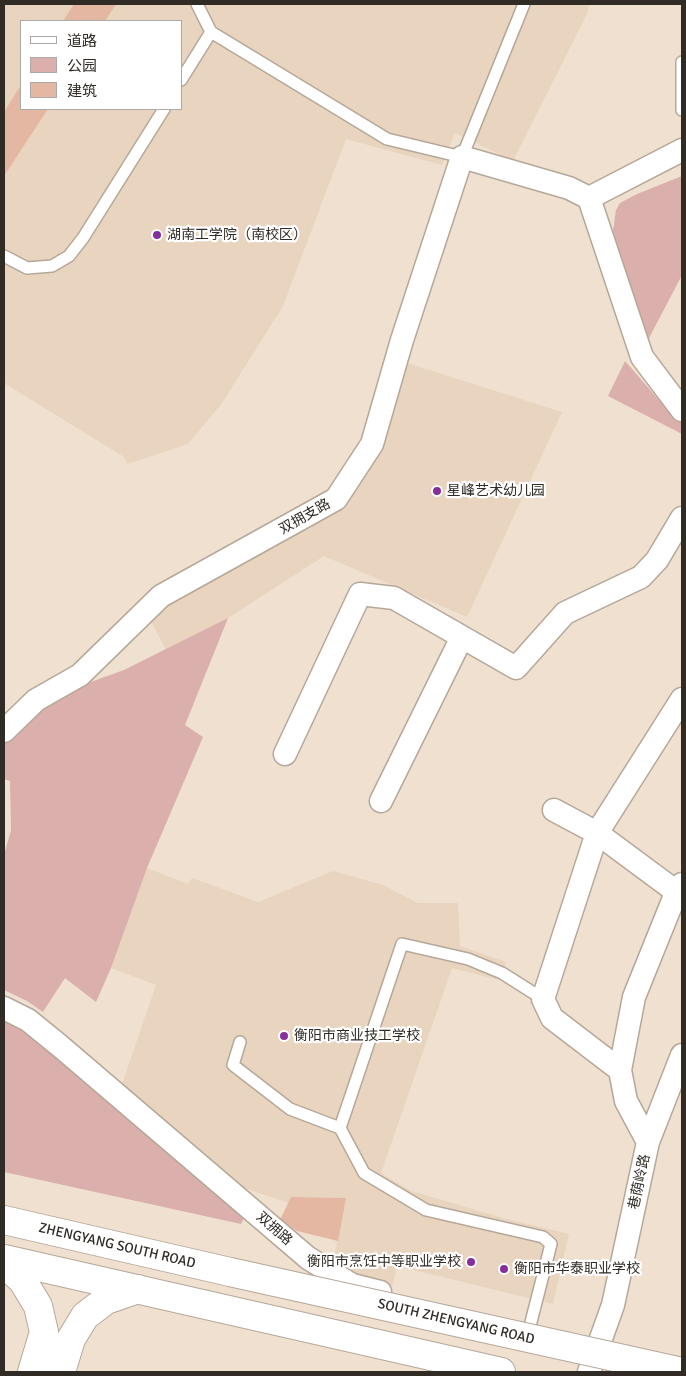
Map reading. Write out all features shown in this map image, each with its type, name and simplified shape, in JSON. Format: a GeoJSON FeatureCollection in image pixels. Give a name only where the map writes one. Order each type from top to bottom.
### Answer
{"type":"FeatureCollection","features":[{"type":"Feature","properties":{"kind":"main road","name":"ZHENGYANG SOUTH ROAD"},"geometry":{"type":"LineString","coordinates":[[4,1220],[230,1272]]}},
{"type":"Feature","properties":{"kind":"main road"},"geometry":{"type":"LineString","coordinates":[[4,1259],[501,1372]]}},
{"type":"Feature","properties":{"kind":"main road"},"geometry":{"type":"LineString","coordinates":[[4,1263],[23,1281],[38,1306],[44,1332],[32,1372]]}},
{"type":"Feature","properties":{"kind":"main road","name":"SOUTH ZHENGYANG ROAD"},"geometry":{"type":"LineString","coordinates":[[230,1272],[682,1372]]}},
{"type":"Feature","properties":{"kind":"main road"},"geometry":{"type":"LineString","coordinates":[[61,1372],[71,1339],[84,1316],[106,1300],[138,1289]]}},
{"type":"Feature","properties":{"kind":"street"},"geometry":{"type":"LineString","coordinates":[[589,198],[682,150]]}},
{"type":"Feature","properties":{"kind":"street"},"geometry":{"type":"LineString","coordinates":[[462,157],[569,188],[589,198],[642,357],[682,410]]}},
{"type":"Feature","properties":{"kind":"street","name":"双拥支路"},"geometry":{"type":"LineString","coordinates":[[4,731],[36,700],[80,675],[161,596],[336,499],[372,444],[405,330],[462,157]]}},
{"type":"Feature","properties":{"kind":"street"},"geometry":{"type":"LineString","coordinates":[[284,754],[360,594],[394,598],[516,668],[565,613],[641,577],[657,560],[682,518]]}},
{"type":"Feature","properties":{"kind":"street"},"geometry":{"type":"LineString","coordinates":[[381,801],[462,637]]}},
{"type":"Feature","properties":{"kind":"street"},"geometry":{"type":"LineString","coordinates":[[620,1070],[552,1018],[543,999],[596,833],[682,699]]}},
{"type":"Feature","properties":{"kind":"street"},"geometry":{"type":"LineString","coordinates":[[554,810],[596,833],[680,891]]}},
{"type":"Feature","properties":{"kind":"street","name":"巷荫岭路"},"geometry":{"type":"LineString","coordinates":[[589,1372],[613,1305],[648,1142],[626,1101],[620,1070],[634,997],[680,891]]}},
{"type":"Feature","properties":{"kind":"street","name":"双拥路"},"geometry":{"type":"LineString","coordinates":[[4,1008],[28,1020],[308,1258],[352,1286],[600,1341]]}},
{"type":"Feature","properties":{"kind":"street"},"geometry":{"type":"LineString","coordinates":[[648,1142],[682,1056]]}},
{"type":"Feature","properties":{"kind":"lane"},"geometry":{"type":"LineString","coordinates":[[197,4],[211,32],[388,139],[462,157],[524,4]]}},
{"type":"Feature","properties":{"kind":"lane"},"geometry":{"type":"LineString","coordinates":[[182,78],[211,32]]}},
{"type":"Feature","properties":{"kind":"lane"},"geometry":{"type":"LineString","coordinates":[[682,62],[682,110]]}},
{"type":"Feature","properties":{"kind":"lane"},"geometry":{"type":"LineString","coordinates":[[4,256],[27,268],[52,266],[69,256],[84,238],[163,110]]}},
{"type":"Feature","properties":{"kind":"lane"},"geometry":{"type":"LineString","coordinates":[[340,1128],[402,944],[468,959],[502,973],[543,999]]}},
{"type":"Feature","properties":{"kind":"lane"},"geometry":{"type":"LineString","coordinates":[[240,1042],[233,1065],[290,1109],[340,1128],[364,1173],[426,1210],[543,1237],[551,1244],[530,1326]]}},
{"type":"Feature","properties":{"kind":"shaded area","name":"湖南工学院（南校区）"},"geometry":{"type":"Polygon","coordinates":[[[4,4],[589,4],[587,14],[513,161],[455,133],[442,165],[346,139],[283,306],[222,403],[188,444],[127,464],[124,457],[4,383],[4,4]]]}},
{"type":"Feature","properties":{"kind":"shaded area","name":"星峰艺术幼儿园"},"geometry":{"type":"Polygon","coordinates":[[[404,362],[562,412],[467,617],[324,556],[228,618],[166,650],[148,616],[338,507],[404,362]]]}},
{"type":"Feature","properties":{"kind":"shaded area","name":"衡阳市商业技工学校"},"geometry":{"type":"Polygon","coordinates":[[[147,868],[188,884],[192,878],[258,902],[333,871],[383,885],[418,903],[458,903],[460,946],[506,962],[499,980],[452,968],[381,1173],[411,1191],[503,1218],[569,1234],[553,1304],[397,1266],[392,1287],[353,1278],[332,1269],[345,1198],[291,1197],[289,1203],[235,1185],[121,1087],[156,985],[111,968],[147,868]]]}},
{"type":"Feature","properties":{"kind":"green space"},"geometry":{"type":"Polygon","coordinates":[[[682,176],[682,275],[648,340],[613,231],[616,210],[620,203],[637,194],[682,176]]]}},
{"type":"Feature","properties":{"kind":"green space"},"geometry":{"type":"Polygon","coordinates":[[[625,361],[672,415],[682,422],[682,434],[608,396],[625,361]]]}},
{"type":"Feature","properties":{"kind":"green space"},"geometry":{"type":"Polygon","coordinates":[[[228,618],[185,725],[203,737],[147,868],[111,968],[96,1002],[65,978],[43,1012],[27,1001],[4,990],[4,855],[11,830],[10,781],[4,779],[4,745],[8,735],[42,704],[74,688],[124,670],[228,618]]]}},
{"type":"Feature","properties":{"kind":"green space"},"geometry":{"type":"Polygon","coordinates":[[[4,1018],[41,1042],[244,1218],[241,1224],[4,1172],[4,1018]]]}},
{"type":"Feature","properties":{"kind":"building"},"geometry":{"type":"Polygon","coordinates":[[[74,4],[116,4],[106,20],[64,20],[74,4]]]}},
{"type":"Feature","properties":{"kind":"building"},"geometry":{"type":"Polygon","coordinates":[[[20,87],[20,110],[47,110],[4,176],[4,112],[20,87]]]}},
{"type":"Feature","properties":{"kind":"building"},"geometry":{"type":"Polygon","coordinates":[[[291,1197],[346,1198],[338,1241],[297,1231],[280,1220],[291,1197]]]}},
{"type":"Feature","properties":{"kind":"place","name":"湖南工学院（南校区）"},"geometry":{"type":"Point","coordinates":[157,235]}},
{"type":"Feature","properties":{"kind":"place","name":"星峰艺术幼儿园"},"geometry":{"type":"Point","coordinates":[437,491]}},
{"type":"Feature","properties":{"kind":"place","name":"衡阳市商业技工学校"},"geometry":{"type":"Point","coordinates":[284,1036]}},
{"type":"Feature","properties":{"kind":"place","name":"衡阳市烹饪中等职业学校"},"geometry":{"type":"Point","coordinates":[471,1262]}},
{"type":"Feature","properties":{"kind":"place","name":"衡阳市华泰职业学校"},"geometry":{"type":"Point","coordinates":[504,1269]}}]}
